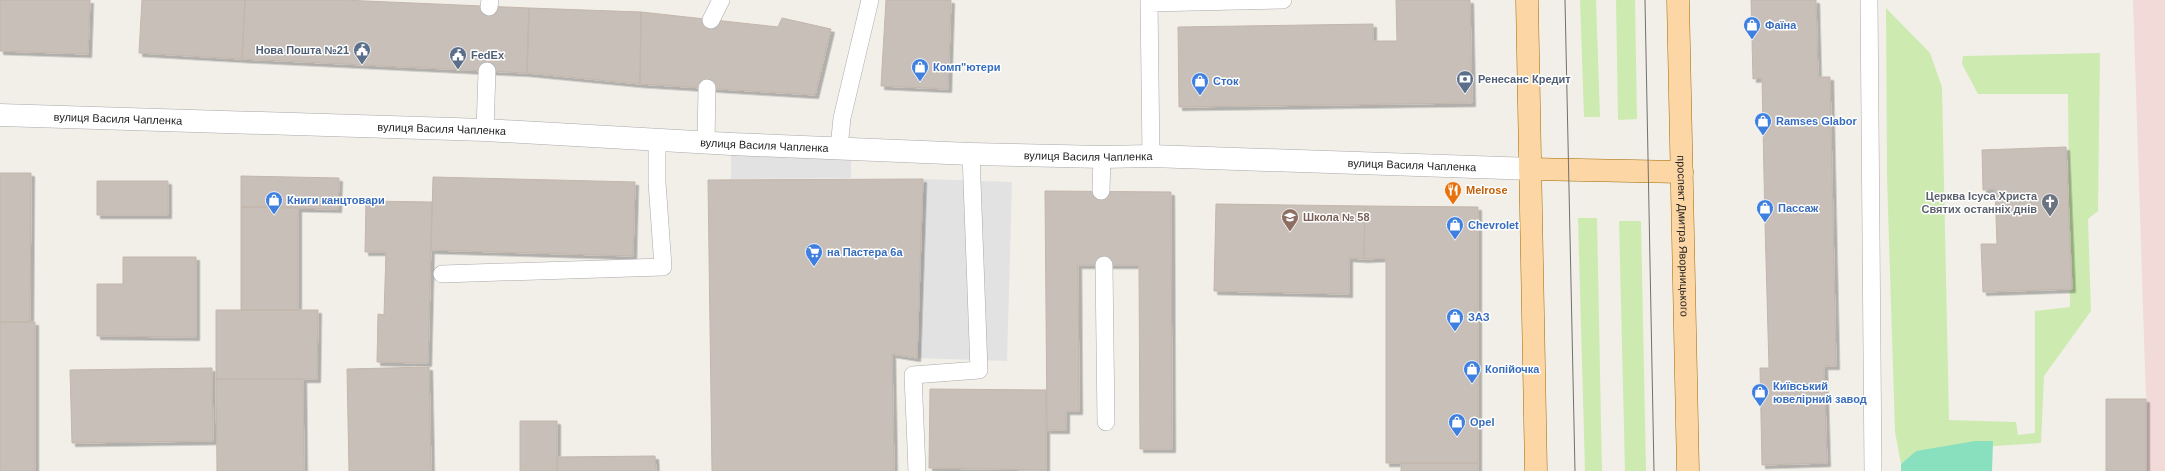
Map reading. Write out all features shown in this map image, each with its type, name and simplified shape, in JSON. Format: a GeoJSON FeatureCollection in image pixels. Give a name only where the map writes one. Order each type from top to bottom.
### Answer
{"type":"FeatureCollection","features":[{"type":"Feature","properties":{"kind":"main road"},"geometry":{"type":"LineString","coordinates":[[1527,0],[1536,471]]}},
{"type":"Feature","properties":{"kind":"main road","name":"проспект Дмитра Яворницького"},"geometry":{"type":"LineString","coordinates":[[1678,0],[1688,471]]}},
{"type":"Feature","properties":{"kind":"main road"},"geometry":{"type":"LineString","coordinates":[[1530,169],[1682,172]]}},
{"type":"Feature","properties":{"kind":"street","name":"вулиця Василя Чапленка"},"geometry":{"type":"LineString","coordinates":[[0,116],[485,130],[657,141],[971,154],[1102,157],[1151,156],[1530,169]]}},
{"type":"Feature","properties":{"kind":"lane"},"geometry":{"type":"LineString","coordinates":[[711,20],[721,0]]}},
{"type":"Feature","properties":{"kind":"lane"},"geometry":{"type":"LineString","coordinates":[[839,148],[842,118],[870,0]]}},
{"type":"Feature","properties":{"kind":"lane"},"geometry":{"type":"LineString","coordinates":[[1151,156],[1149,1],[1283,0]]}},
{"type":"Feature","properties":{"kind":"lane"},"geometry":{"type":"LineString","coordinates":[[1869,0],[1873,471]]}},
{"type":"Feature","properties":{"kind":"lane"},"geometry":{"type":"LineString","coordinates":[[485,130],[487,71]]}},
{"type":"Feature","properties":{"kind":"lane"},"geometry":{"type":"LineString","coordinates":[[706,142],[707,88]]}},
{"type":"Feature","properties":{"kind":"lane"},"geometry":{"type":"LineString","coordinates":[[442,274],[663,267],[657,182],[657,141]]}},
{"type":"Feature","properties":{"kind":"lane"},"geometry":{"type":"LineString","coordinates":[[917,471],[913,376],[979,370],[971,154]]}},
{"type":"Feature","properties":{"kind":"lane"},"geometry":{"type":"LineString","coordinates":[[1101,191],[1102,157]]}},
{"type":"Feature","properties":{"kind":"lane"},"geometry":{"type":"LineString","coordinates":[[1104,265],[1106,422]]}},
{"type":"Feature","properties":{"kind":"shaded area"},"geometry":{"type":"Polygon","coordinates":[[[2133,0],[2165,0],[2165,471],[2146,471],[2146,399],[2133,0]]]}},
{"type":"Feature","properties":{"kind":"shaded area"},"geometry":{"type":"Polygon","coordinates":[[[731,144],[851,148],[851,178],[731,179],[731,144]]]}},
{"type":"Feature","properties":{"kind":"shaded area"},"geometry":{"type":"Polygon","coordinates":[[[923,179],[1012,182],[1007,361],[917,358],[923,179]]]}},
{"type":"Feature","properties":{"kind":"green space"},"geometry":{"type":"Polygon","coordinates":[[[1580,0],[1596,0],[1600,117],[1584,117],[1580,0]]]}},
{"type":"Feature","properties":{"kind":"green space"},"geometry":{"type":"Polygon","coordinates":[[[1616,0],[1635,0],[1637,119],[1618,120],[1616,0]]]}},
{"type":"Feature","properties":{"kind":"green space"},"geometry":{"type":"Polygon","coordinates":[[[1886,8],[1930,53],[1942,87],[1949,420],[2016,422],[2018,435],[2035,433],[2035,311],[2070,307],[2068,94],[1978,94],[1962,64],[1963,56],[2100,53],[2098,211],[2088,219],[2091,311],[2044,376],[2041,443],[1916,451],[1901,464],[1895,432],[1887,178],[1886,8]]]}},
{"type":"Feature","properties":{"kind":"green space"},"geometry":{"type":"Polygon","coordinates":[[[1578,218],[1597,218],[1602,471],[1585,471],[1578,218]]]}},
{"type":"Feature","properties":{"kind":"green space"},"geometry":{"type":"Polygon","coordinates":[[[1619,221],[1641,221],[1646,471],[1625,471],[1619,221]]]}},
{"type":"Feature","properties":{"kind":"green space"},"geometry":{"type":"Polygon","coordinates":[[[1975,441],[1993,441],[1992,471],[1901,471],[1901,464],[1916,451],[1975,441]]]}},
{"type":"Feature","properties":{"kind":"building"},"geometry":{"type":"Polygon","coordinates":[[[0,0],[90,0],[88,54],[0,51],[0,0]]]}},
{"type":"Feature","properties":{"kind":"building"},"geometry":{"type":"Polygon","coordinates":[[[142,0],[245,0],[242,59],[139,53],[142,0]]]}},
{"type":"Feature","properties":{"kind":"building"},"geometry":{"type":"Polygon","coordinates":[[[245,0],[343,0],[529,8],[527,73],[242,59],[245,0]]]}},
{"type":"Feature","properties":{"kind":"building"},"geometry":{"type":"Polygon","coordinates":[[[886,0],[951,0],[948,89],[881,86],[886,0]]]}},
{"type":"Feature","properties":{"kind":"building"},"geometry":{"type":"Polygon","coordinates":[[[1396,0],[1470,0],[1472,103],[1179,107],[1178,27],[1373,24],[1373,41],[1397,41],[1396,0]]]}},
{"type":"Feature","properties":{"kind":"building"},"geometry":{"type":"Polygon","coordinates":[[[1751,0],[1816,0],[1818,77],[1830,77],[1836,366],[1824,366],[1827,463],[1762,465],[1760,368],[1769,368],[1762,78],[1753,79],[1751,0]]]}},
{"type":"Feature","properties":{"kind":"building"},"geometry":{"type":"Polygon","coordinates":[[[529,8],[641,12],[640,84],[527,73],[529,8]]]}},
{"type":"Feature","properties":{"kind":"building"},"geometry":{"type":"Polygon","coordinates":[[[641,12],[778,27],[782,18],[831,29],[815,95],[640,84],[641,12]]]}},
{"type":"Feature","properties":{"kind":"building"},"geometry":{"type":"Polygon","coordinates":[[[2066,147],[2072,289],[1983,292],[1981,244],[1997,244],[1995,189],[1983,190],[1982,150],[2066,147]]]}},
{"type":"Feature","properties":{"kind":"building"},"geometry":{"type":"Polygon","coordinates":[[[0,173],[31,173],[30,322],[0,322],[0,173]]]}},
{"type":"Feature","properties":{"kind":"building"},"geometry":{"type":"Polygon","coordinates":[[[241,176],[339,178],[338,209],[241,207],[241,176]]]}},
{"type":"Feature","properties":{"kind":"building"},"geometry":{"type":"Polygon","coordinates":[[[433,177],[635,182],[633,256],[431,250],[433,177]]]}},
{"type":"Feature","properties":{"kind":"building","name":"на Пастера 6а"},"geometry":{"type":"Polygon","coordinates":[[[923,179],[917,358],[892,354],[894,471],[712,471],[708,180],[923,179]]]}},
{"type":"Feature","properties":{"kind":"building"},"geometry":{"type":"Polygon","coordinates":[[[97,181],[168,181],[168,215],[97,215],[97,181]]]}},
{"type":"Feature","properties":{"kind":"building"},"geometry":{"type":"Polygon","coordinates":[[[1045,191],[1171,192],[1172,449],[1140,449],[1139,265],[1078,265],[1079,411],[1066,411],[1066,430],[1047,430],[1045,191]]]}},
{"type":"Feature","properties":{"kind":"building"},"geometry":{"type":"Polygon","coordinates":[[[366,201],[432,202],[428,363],[377,362],[378,314],[384,315],[386,252],[365,252],[366,201]]]}},
{"type":"Feature","properties":{"kind":"building","name":"Школа № 58"},"geometry":{"type":"Polygon","coordinates":[[[1216,204],[1365,206],[1364,259],[1349,258],[1349,294],[1214,291],[1216,204]]]}},
{"type":"Feature","properties":{"kind":"building"},"geometry":{"type":"Polygon","coordinates":[[[1365,206],[1478,207],[1478,463],[1386,463],[1386,258],[1364,259],[1365,206]]]}},
{"type":"Feature","properties":{"kind":"building"},"geometry":{"type":"Polygon","coordinates":[[[241,207],[298,207],[298,310],[241,310],[241,207]]]}},
{"type":"Feature","properties":{"kind":"building"},"geometry":{"type":"Polygon","coordinates":[[[123,257],[196,257],[196,337],[97,336],[97,284],[123,284],[123,257]]]}},
{"type":"Feature","properties":{"kind":"building"},"geometry":{"type":"Polygon","coordinates":[[[216,310],[318,310],[317,379],[216,379],[216,310]]]}},
{"type":"Feature","properties":{"kind":"building"},"geometry":{"type":"Polygon","coordinates":[[[0,322],[35,322],[35,471],[0,471],[0,322]]]}},
{"type":"Feature","properties":{"kind":"building"},"geometry":{"type":"Polygon","coordinates":[[[429,367],[431,471],[349,471],[347,369],[429,367]]]}},
{"type":"Feature","properties":{"kind":"building"},"geometry":{"type":"Polygon","coordinates":[[[212,368],[213,441],[72,443],[70,370],[212,368]]]}},
{"type":"Feature","properties":{"kind":"building"},"geometry":{"type":"Polygon","coordinates":[[[216,379],[303,379],[304,471],[217,471],[216,379]]]}},
{"type":"Feature","properties":{"kind":"building"},"geometry":{"type":"Polygon","coordinates":[[[930,389],[1046,390],[1046,470],[929,468],[930,389]]]}},
{"type":"Feature","properties":{"kind":"building"},"geometry":{"type":"Polygon","coordinates":[[[2106,399],[2146,399],[2146,471],[2106,471],[2106,399]]]}},
{"type":"Feature","properties":{"kind":"building"},"geometry":{"type":"Polygon","coordinates":[[[520,421],[557,421],[557,471],[520,471],[520,421]]]}},
{"type":"Feature","properties":{"kind":"building"},"geometry":{"type":"Polygon","coordinates":[[[655,456],[656,471],[557,471],[557,457],[655,456]]]}},
{"type":"Feature","properties":{"kind":"building"},"geometry":{"type":"Polygon","coordinates":[[[1401,463],[1478,463],[1478,471],[1401,471],[1401,463]]]}},
{"type":"Feature","properties":{"kind":"tram line"},"geometry":{"type":"LineString","coordinates":[[1565,0],[1575,471]]}},
{"type":"Feature","properties":{"kind":"tram line"},"geometry":{"type":"LineString","coordinates":[[1645,0],[1654,471]]}},
{"type":"Feature","properties":{"kind":"place","name":"Фаїна"},"geometry":{"type":"Point","coordinates":[1752,40]}},
{"type":"Feature","properties":{"kind":"place","name":"Нова Пошта №21"},"geometry":{"type":"Point","coordinates":[362,65]}},
{"type":"Feature","properties":{"kind":"place","name":"FedEx"},"geometry":{"type":"Point","coordinates":[458,70]}},
{"type":"Feature","properties":{"kind":"place","name":"Комп\"ютери"},"geometry":{"type":"Point","coordinates":[920,82]}},
{"type":"Feature","properties":{"kind":"place","name":"Ренесанс Кредит"},"geometry":{"type":"Point","coordinates":[1465,94]}},
{"type":"Feature","properties":{"kind":"place","name":"Сток"},"geometry":{"type":"Point","coordinates":[1200,96]}},
{"type":"Feature","properties":{"kind":"place","name":"Ramses Glabor"},"geometry":{"type":"Point","coordinates":[1763,136]}},
{"type":"Feature","properties":{"kind":"place","name":"Melrose"},"geometry":{"type":"Point","coordinates":[1453,205]}},
{"type":"Feature","properties":{"kind":"place","name":"Книги канцтовари"},"geometry":{"type":"Point","coordinates":[274,215]}},
{"type":"Feature","properties":{"kind":"place","name":"Церква Ісуса Христа Святих останніх днів"},"geometry":{"type":"Point","coordinates":[2050,217]}},
{"type":"Feature","properties":{"kind":"place","name":"Пассаж"},"geometry":{"type":"Point","coordinates":[1765,223]}},
{"type":"Feature","properties":{"kind":"place","name":"Школа № 58"},"geometry":{"type":"Point","coordinates":[1290,232]}},
{"type":"Feature","properties":{"kind":"place","name":"Chevrolet"},"geometry":{"type":"Point","coordinates":[1455,240]}},
{"type":"Feature","properties":{"kind":"place","name":"на Пастера 6а"},"geometry":{"type":"Point","coordinates":[814,267]}},
{"type":"Feature","properties":{"kind":"place","name":"ЗАЗ"},"geometry":{"type":"Point","coordinates":[1455,332]}},
{"type":"Feature","properties":{"kind":"place","name":"Копійочка"},"geometry":{"type":"Point","coordinates":[1472,384]}},
{"type":"Feature","properties":{"kind":"place","name":"Київський ювелірний завод"},"geometry":{"type":"Point","coordinates":[1760,407]}},
{"type":"Feature","properties":{"kind":"place","name":"Opel"},"geometry":{"type":"Point","coordinates":[1457,437]}}]}
